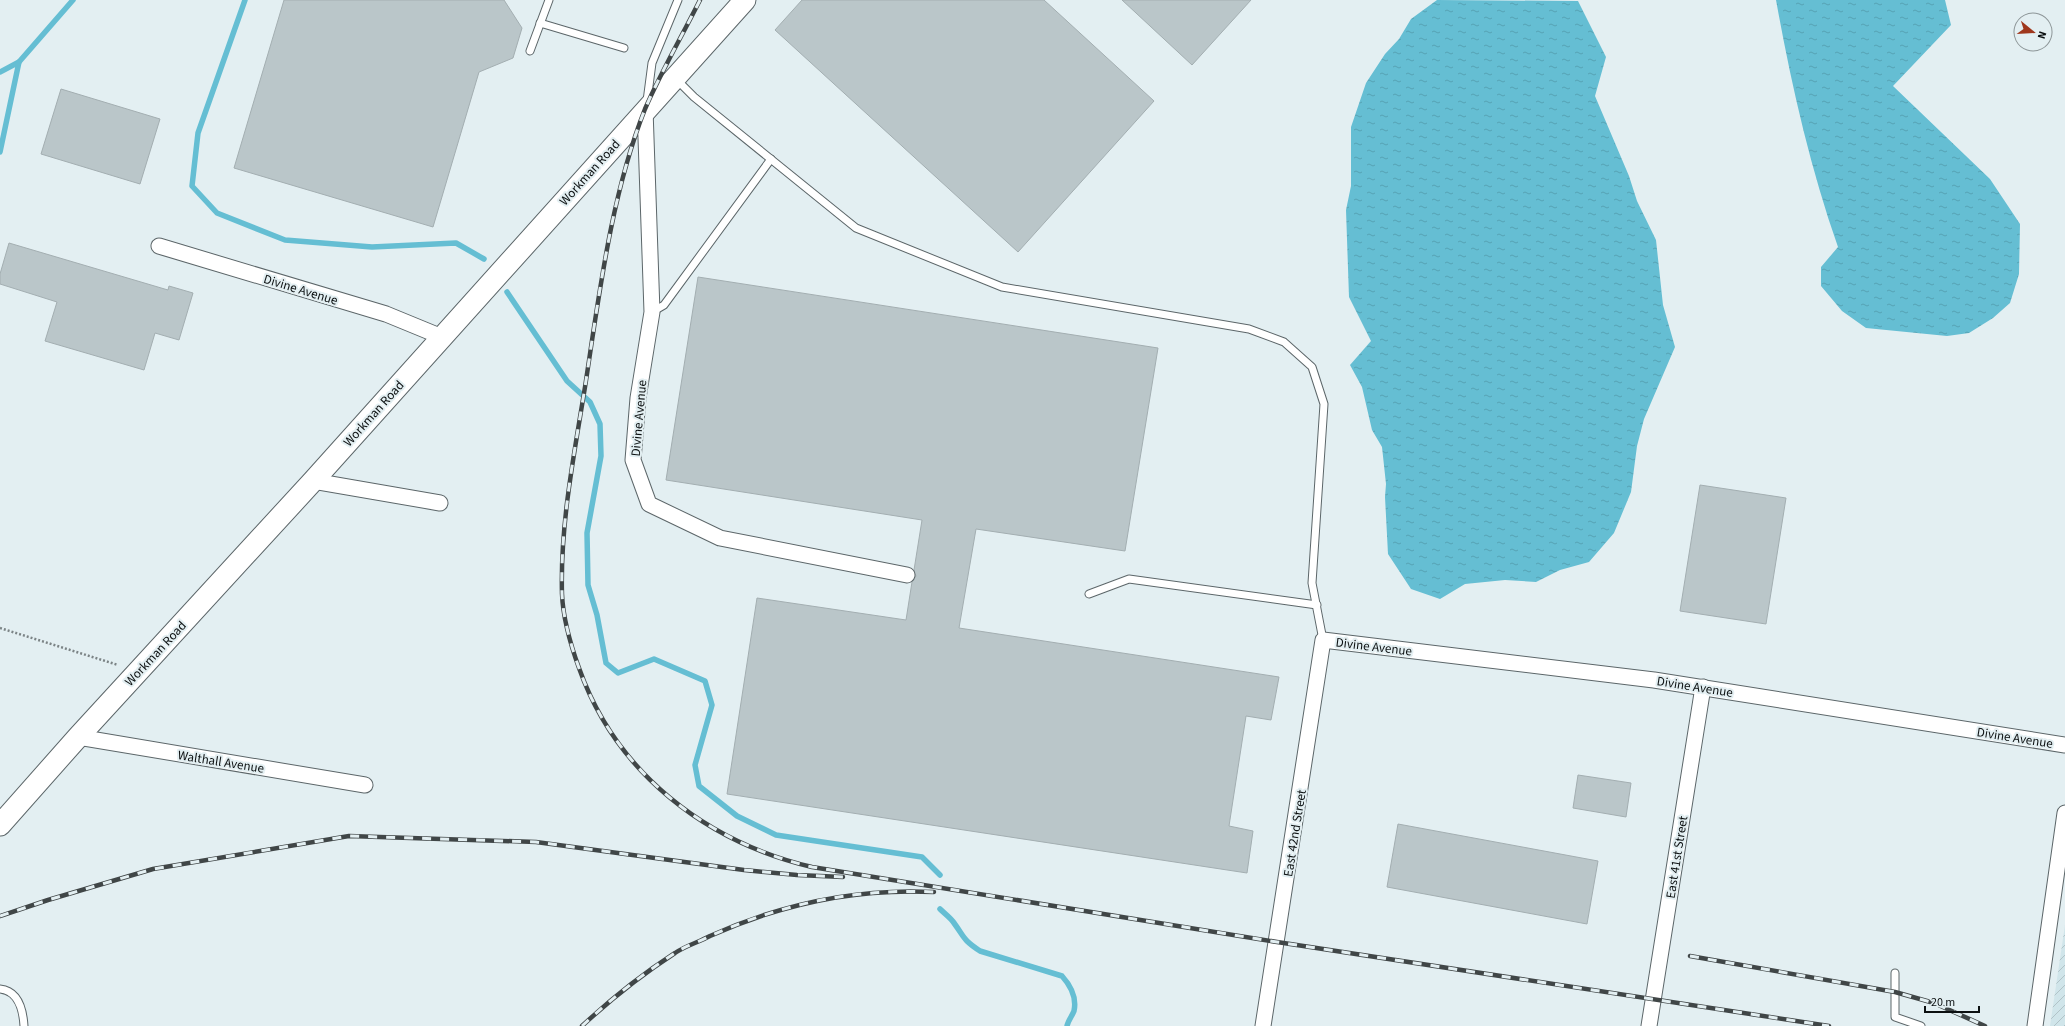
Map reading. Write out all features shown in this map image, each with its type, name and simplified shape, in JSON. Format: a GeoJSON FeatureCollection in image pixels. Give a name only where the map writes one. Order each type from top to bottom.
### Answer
{"type":"FeatureCollection","features":[{"type":"Feature","properties":{"kind":"street","name":"Workman Road"},"geometry":{"type":"LineString","coordinates":[[0,825],[78,737],[313,481],[645,109],[745,0]]}},
{"type":"Feature","properties":{"kind":"street","name":"Divine Avenue"},"geometry":{"type":"LineString","coordinates":[[645,109],[652,312],[638,398],[633,460],[649,504],[720,538],[907,575]]}},
{"type":"Feature","properties":{"kind":"street","name":"Divine Avenue"},"geometry":{"type":"LineString","coordinates":[[159,246],[386,314],[442,337]]}},
{"type":"Feature","properties":{"kind":"street"},"geometry":{"type":"LineString","coordinates":[[313,481],[440,503]]}},
{"type":"Feature","properties":{"kind":"street","name":"Divine Avenue"},"geometry":{"type":"LineString","coordinates":[[1324,640],[1703,687],[2065,745]]}},
{"type":"Feature","properties":{"kind":"street","name":"East 42nd Street"},"geometry":{"type":"LineString","coordinates":[[1264,1026],[1324,640]]}},
{"type":"Feature","properties":{"kind":"street","name":"East 41st Street"},"geometry":{"type":"LineString","coordinates":[[1649,1026],[1703,687]]}},
{"type":"Feature","properties":{"kind":"street","name":"Walthall Avenue"},"geometry":{"type":"LineString","coordinates":[[78,737],[365,785]]}},
{"type":"Feature","properties":{"kind":"street"},"geometry":{"type":"LineString","coordinates":[[2035,1026],[2065,813]]}},
{"type":"Feature","properties":{"kind":"lane"},"geometry":{"type":"LineString","coordinates":[[530,52],[549,0]]}},
{"type":"Feature","properties":{"kind":"lane"},"geometry":{"type":"LineString","coordinates":[[645,109],[652,63],[678,0]]}},
{"type":"Feature","properties":{"kind":"lane"},"geometry":{"type":"LineString","coordinates":[[540,23],[624,48]]}},
{"type":"Feature","properties":{"kind":"lane"},"geometry":{"type":"LineString","coordinates":[[674,77],[694,98],[856,228],[1002,287],[1249,329],[1284,342],[1312,367],[1324,404],[1312,583],[1324,640]]}},
{"type":"Feature","properties":{"kind":"lane"},"geometry":{"type":"LineString","coordinates":[[652,312],[664,305],[771,159]]}},
{"type":"Feature","properties":{"kind":"lane"},"geometry":{"type":"LineString","coordinates":[[1089,594],[1129,579],[1317,605]]}},
{"type":"Feature","properties":{"kind":"lane"},"geometry":{"type":"LineString","coordinates":[[1895,973],[1895,1017],[1921,1026]]}},
{"type":"Feature","properties":{"kind":"lane"},"geometry":{"type":"LineString","coordinates":[[0,989],[9,990],[16,997],[23,1012],[24,1026]]}},
{"type":"Feature","properties":{"kind":"path"},"geometry":{"type":"LineString","coordinates":[[0,628],[139,672]]}},
{"type":"Feature","properties":{"kind":"shaded area"},"geometry":{"type":"Polygon","coordinates":[[[2065,925],[2065,1026],[2050,1026],[2065,925]]]}},
{"type":"Feature","properties":{"kind":"water"},"geometry":{"type":"Polygon","coordinates":[[[1437,0],[1578,1],[1606,57],[1595,96],[1629,176],[1637,201],[1656,240],[1663,305],[1675,347],[1644,419],[1637,446],[1631,492],[1614,533],[1589,562],[1560,570],[1536,582],[1505,580],[1465,584],[1440,599],[1411,589],[1388,554],[1385,497],[1386,484],[1382,447],[1372,430],[1362,387],[1350,365],[1371,341],[1349,297],[1346,210],[1351,186],[1351,127],[1366,83],[1385,54],[1399,39],[1411,19],[1437,0]]]}},
{"type":"Feature","properties":{"kind":"water"},"geometry":{"type":"Polygon","coordinates":[[[1776,0],[1945,0],[1951,25],[1893,86],[1990,179],[2020,224],[2019,274],[2010,303],[1993,318],[1969,333],[1947,336],[1866,328],[1842,311],[1821,286],[1821,267],[1838,247],[1802,125],[1776,0]]]}},
{"type":"Feature","properties":{"kind":"building"},"geometry":{"type":"Polygon","coordinates":[[[284,0],[504,0],[522,28],[513,58],[479,72],[433,227],[234,168],[284,0]]]}},
{"type":"Feature","properties":{"kind":"building"},"geometry":{"type":"Polygon","coordinates":[[[802,0],[1044,0],[1154,101],[1018,252],[775,30],[802,0]]]}},
{"type":"Feature","properties":{"kind":"building"},"geometry":{"type":"Polygon","coordinates":[[[1122,0],[1251,0],[1192,65],[1122,0]]]}},
{"type":"Feature","properties":{"kind":"building"},"geometry":{"type":"Polygon","coordinates":[[[61,89],[160,119],[140,184],[41,154],[61,89]]]}},
{"type":"Feature","properties":{"kind":"building"},"geometry":{"type":"Polygon","coordinates":[[[9,243],[168,290],[169,286],[193,293],[179,340],[155,333],[144,370],[45,341],[57,302],[0,284],[0,274],[9,243]]]}},
{"type":"Feature","properties":{"kind":"building"},"geometry":{"type":"Polygon","coordinates":[[[698,277],[1158,348],[1125,551],[976,529],[959,628],[1279,677],[1271,720],[1246,716],[1229,826],[1253,831],[1247,873],[727,794],[757,598],[906,620],[912,582],[916,576],[914,570],[922,520],[666,480],[698,277]]]}},
{"type":"Feature","properties":{"kind":"building"},"geometry":{"type":"Polygon","coordinates":[[[1700,485],[1786,498],[1766,624],[1680,611],[1700,485]]]}},
{"type":"Feature","properties":{"kind":"building"},"geometry":{"type":"Polygon","coordinates":[[[1578,775],[1631,783],[1626,817],[1573,808],[1578,775]]]}},
{"type":"Feature","properties":{"kind":"building"},"geometry":{"type":"Polygon","coordinates":[[[1398,824],[1598,861],[1587,924],[1387,887],[1398,824]]]}},
{"type":"Feature","properties":{"kind":"waterway"},"geometry":{"type":"LineString","coordinates":[[0,72],[19,62],[73,0]]}},
{"type":"Feature","properties":{"kind":"waterway"},"geometry":{"type":"LineString","coordinates":[[245,0],[198,133],[192,186],[217,213],[285,240],[372,247],[456,243],[484,259]]}},
{"type":"Feature","properties":{"kind":"waterway"},"geometry":{"type":"LineString","coordinates":[[0,152],[19,62]]}},
{"type":"Feature","properties":{"kind":"waterway"},"geometry":{"type":"LineString","coordinates":[[507,292],[567,381],[590,402],[600,424],[601,456],[587,533],[588,585],[597,615],[606,663],[618,673],[654,659],[705,681],[712,705],[695,765],[699,786],[737,816],[776,835],[922,857],[940,875]]}},
{"type":"Feature","properties":{"kind":"waterway"},"geometry":{"type":"LineString","coordinates":[[940,909],[953,921],[967,941],[980,951],[1062,976],[1071,988],[1075,1001],[1074,1011],[1067,1026]]}},
{"type":"Feature","properties":{"kind":"railway"},"geometry":{"type":"LineString","coordinates":[[700,0],[651,95],[633,142],[623,176],[601,282],[572,464],[565,516],[562,568],[562,594],[568,632],[579,668],[595,706],[616,740],[641,771],[670,798],[701,821],[736,840],[773,856],[812,867],[1277,942],[1829,1026]]}},
{"type":"Feature","properties":{"kind":"railway"},"geometry":{"type":"LineString","coordinates":[[0,916],[153,869],[349,836],[536,842],[744,870],[797,875],[843,877]]}},
{"type":"Feature","properties":{"kind":"railway"},"geometry":{"type":"LineString","coordinates":[[582,1026],[604,1006],[650,970],[675,953],[737,925],[764,915],[819,900],[876,893],[905,891],[934,892]]}},
{"type":"Feature","properties":{"kind":"railway"},"geometry":{"type":"LineString","coordinates":[[1690,956],[1895,992],[1934,1003],[1985,1026]]}}]}
